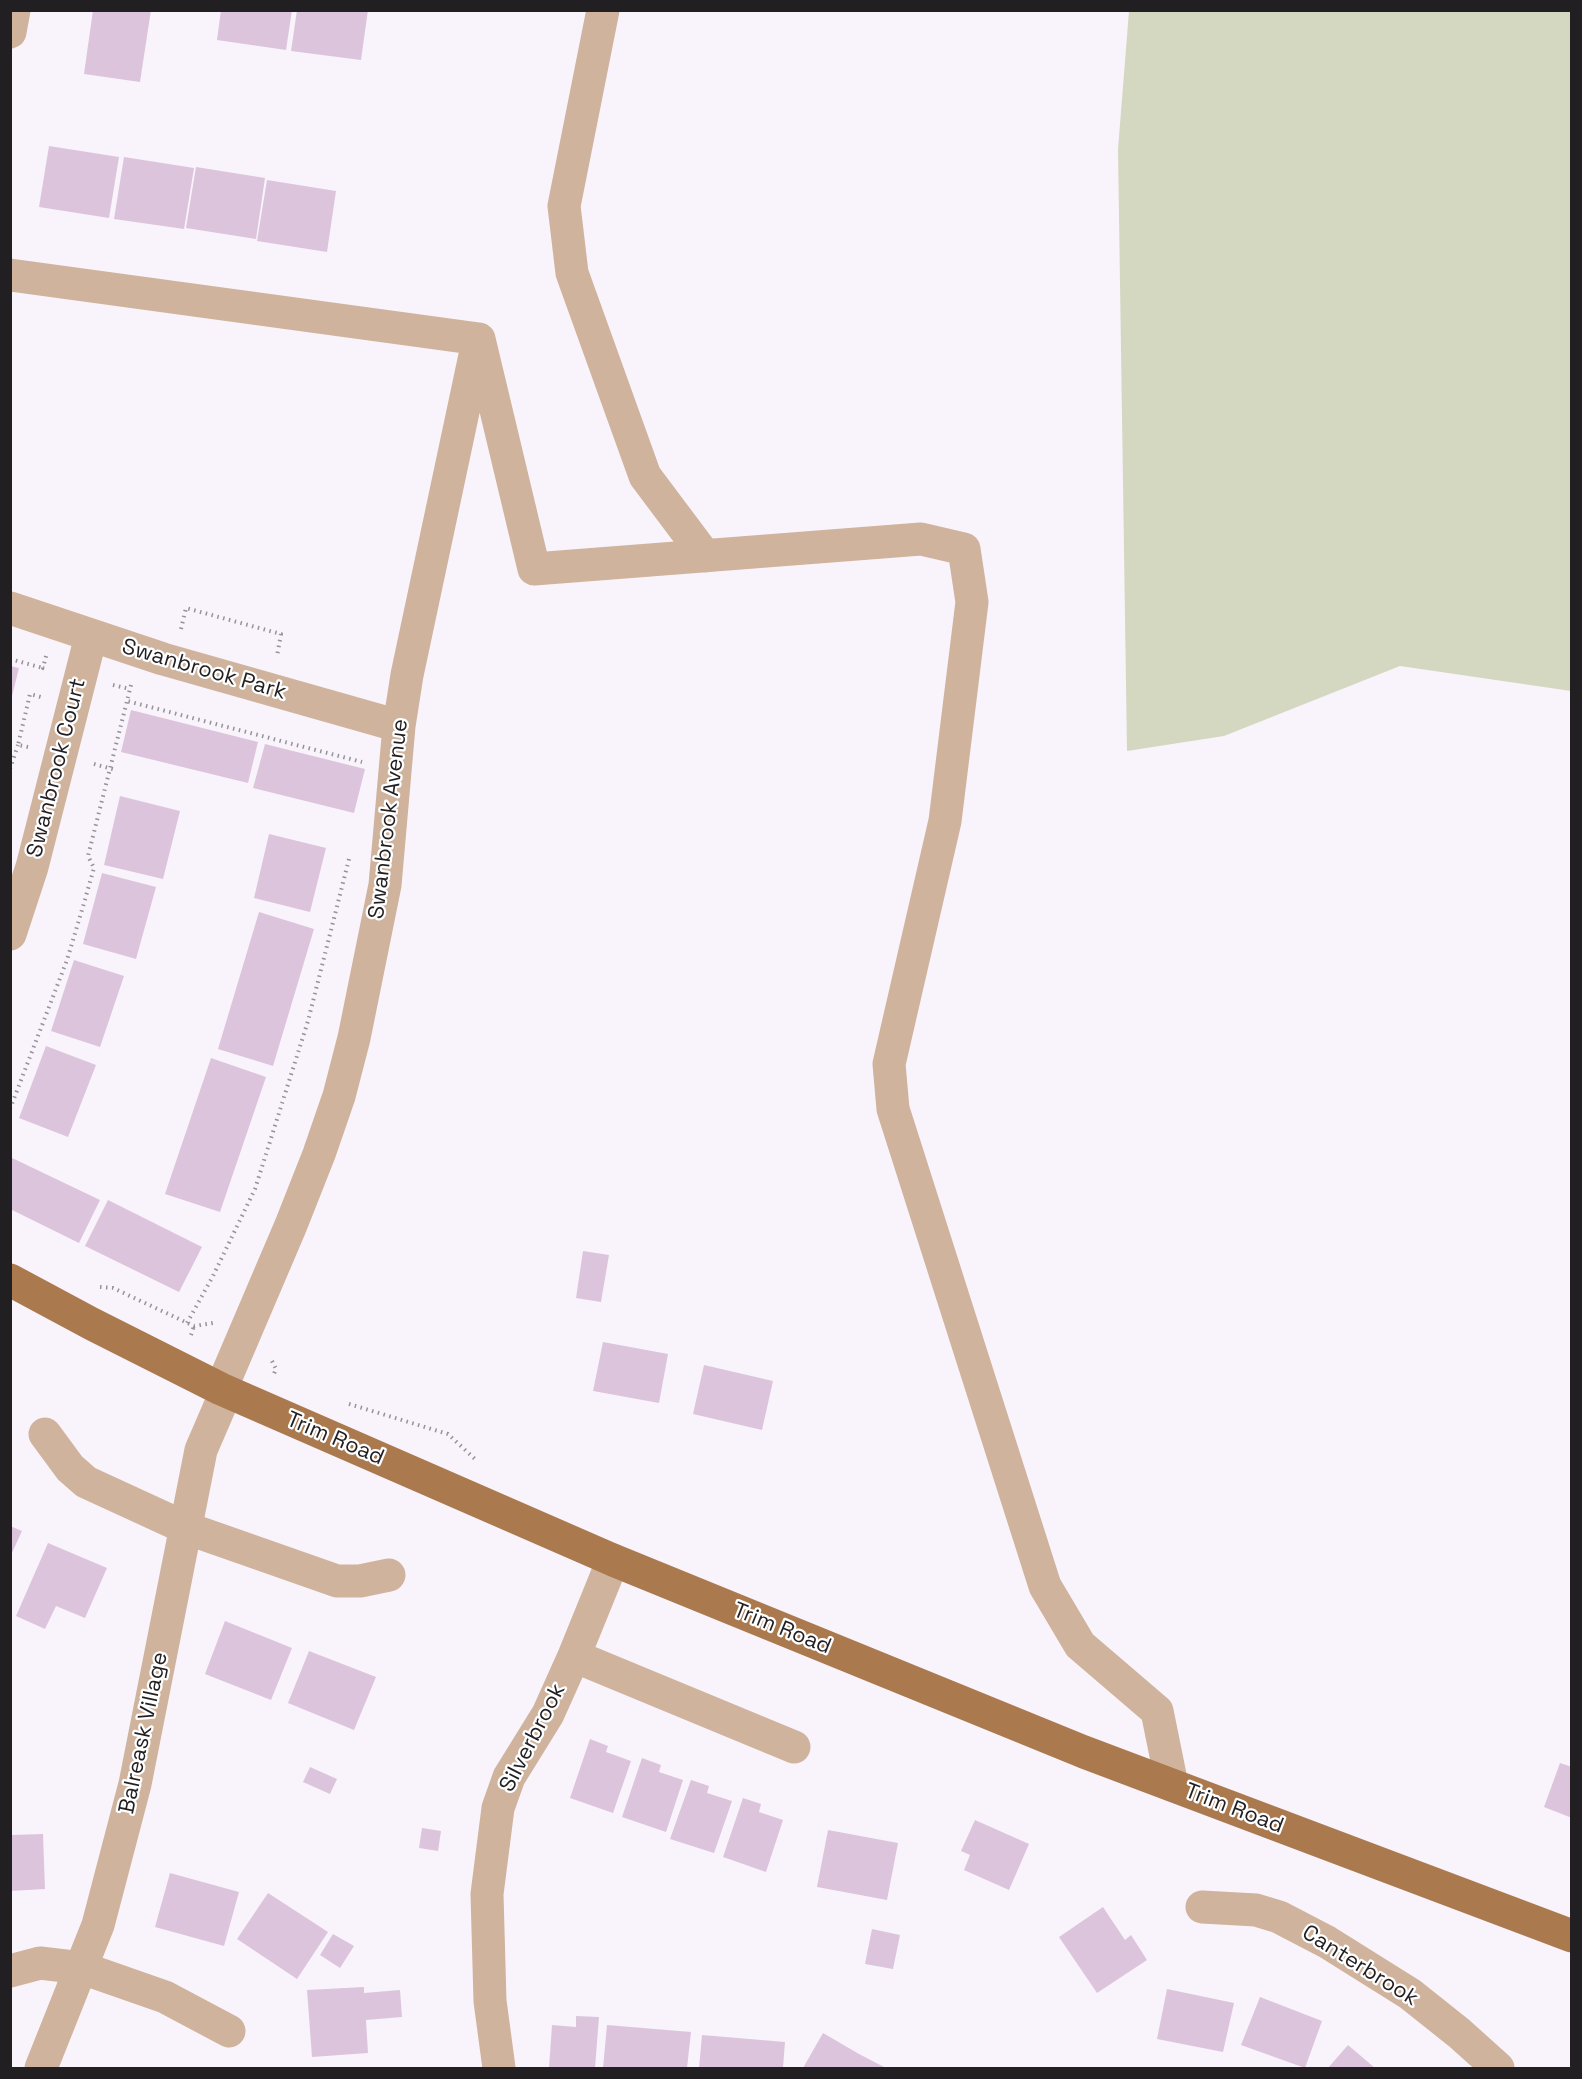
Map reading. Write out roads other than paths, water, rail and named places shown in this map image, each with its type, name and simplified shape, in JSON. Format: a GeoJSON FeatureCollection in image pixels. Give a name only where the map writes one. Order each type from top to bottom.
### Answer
{"type":"FeatureCollection","features":[{"type":"Feature","properties":{"kind":"main road","name":"Trim Road"},"geometry":{"type":"LineString","coordinates":[[10,1280],[224,1390],[613,1560],[1084,1752],[1572,1936]]}},
{"type":"Feature","properties":{"kind":"street"},"geometry":{"type":"LineString","coordinates":[[10,32],[14,10]]}},
{"type":"Feature","properties":{"kind":"street"},"geometry":{"type":"LineString","coordinates":[[603,10],[564,207],[572,273],[645,476],[705,556]]}},
{"type":"Feature","properties":{"kind":"street"},"geometry":{"type":"LineString","coordinates":[[10,275],[479,339],[534,569],[921,539],[964,549],[972,602],[946,810],[889,1064],[893,1109],[1045,1586],[1080,1645],[1157,1711],[1172,1785]]}},
{"type":"Feature","properties":{"kind":"street","name":"Swanbrook Avenue"},"geometry":{"type":"LineString","coordinates":[[224,1390],[319,1154],[339,1096],[354,1038],[385,885],[399,726],[406,675],[479,339]]}},
{"type":"Feature","properties":{"kind":"street","name":"Swanbrook Park"},"geometry":{"type":"LineString","coordinates":[[10,608],[140,651],[399,726]]}},
{"type":"Feature","properties":{"kind":"street","name":"Swanbrook Court"},"geometry":{"type":"LineString","coordinates":[[10,934],[32,867],[91,636]]}},
{"type":"Feature","properties":{"kind":"street","name":"Balreask Village"},"geometry":{"type":"LineString","coordinates":[[41,2068],[98,1925],[135,1784],[201,1450],[224,1390]]}},
{"type":"Feature","properties":{"kind":"street"},"geometry":{"type":"LineString","coordinates":[[45,1434],[70,1468],[86,1482],[186,1528],[337,1581],[360,1581],[389,1575]]}},
{"type":"Feature","properties":{"kind":"street","name":"Silverbrook"},"geometry":{"type":"LineString","coordinates":[[499,2068],[490,2001],[487,1894],[498,1808],[509,1777],[548,1714],[613,1560]]}},
{"type":"Feature","properties":{"kind":"street"},"geometry":{"type":"LineString","coordinates":[[574,1656],[794,1747]]}},
{"type":"Feature","properties":{"kind":"street","name":"Canterbrook"},"geometry":{"type":"LineString","coordinates":[[1202,1907],[1256,1910],[1279,1917],[1327,1942],[1410,1994],[1498,2068]]}},
{"type":"Feature","properties":{"kind":"street"},"geometry":{"type":"LineString","coordinates":[[10,1971],[40,1963],[81,1968],[165,1997],[229,2031]]}}]}
